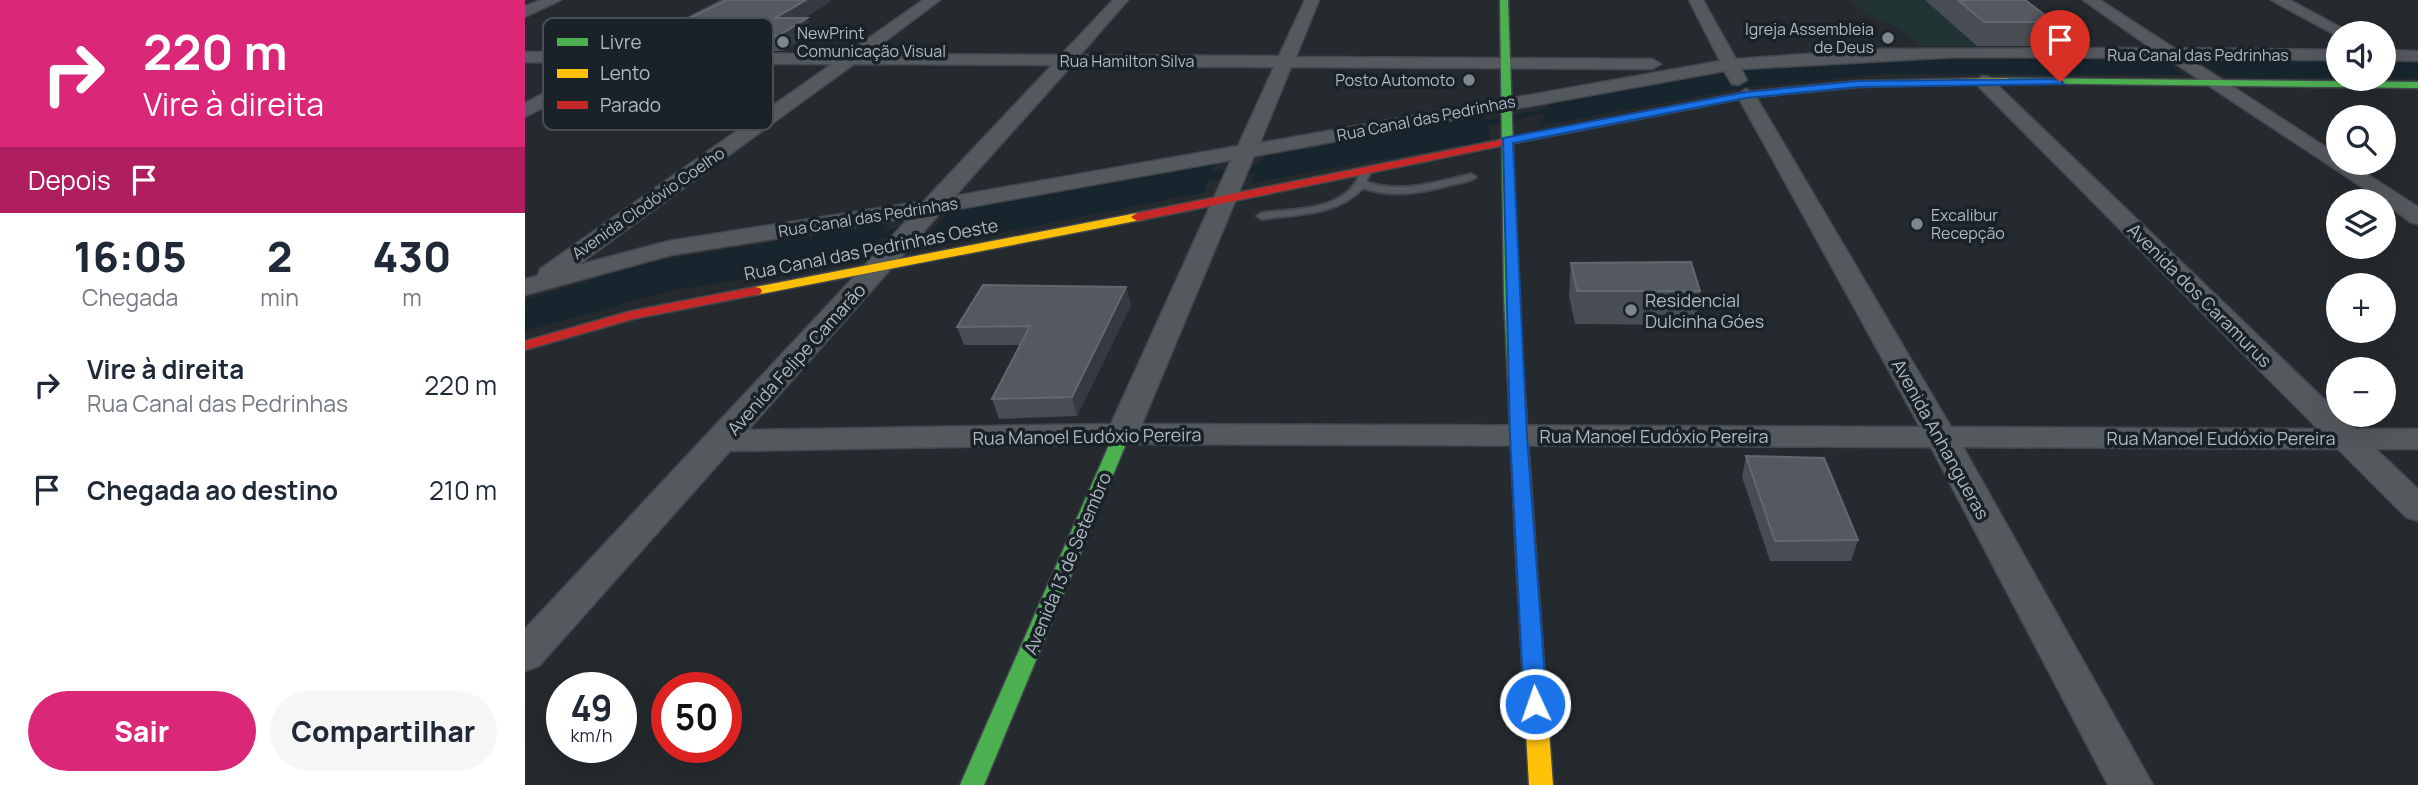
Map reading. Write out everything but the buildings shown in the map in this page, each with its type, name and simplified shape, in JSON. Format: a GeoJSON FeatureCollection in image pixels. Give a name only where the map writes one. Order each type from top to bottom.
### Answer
{"type":"FeatureCollection","features":[{"type":"Feature","properties":{"kind":"street"},"geometry":{"type":"LineString","coordinates":[[525,5],[536,0]]}},
{"type":"Feature","properties":{"kind":"street"},"geometry":{"type":"LineString","coordinates":[[525,12],[554,0]]}},
{"type":"Feature","properties":{"kind":"street"},"geometry":{"type":"LineString","coordinates":[[700,18],[734,0]]}},
{"type":"Feature","properties":{"kind":"street","name":"Avenida Clodóvio Coelho"},"geometry":{"type":"LineString","coordinates":[[773,114],[933,0]]}},
{"type":"Feature","properties":{"kind":"street","name":"Avenida Felipe Camarão"},"geometry":{"type":"LineString","coordinates":[[525,655],[722,442],[1063,61],[1121,0]]}},
{"type":"Feature","properties":{"kind":"street"},"geometry":{"type":"LineString","coordinates":[[1243,158],[1312,0]]}},
{"type":"Feature","properties":{"kind":"street"},"geometry":{"type":"LineString","coordinates":[[1504,0],[1505,114],[1519,436],[1541,785]]}},
{"type":"Feature","properties":{"kind":"street","name":"Avenida Anhangueras"},"geometry":{"type":"LineString","coordinates":[[1696,0],[1736,77],[1941,437],[2131,785]]}},
{"type":"Feature","properties":{"kind":"street"},"geometry":{"type":"LineString","coordinates":[[2090,0],[2418,217]]}},
{"type":"Feature","properties":{"kind":"street"},"geometry":{"type":"LineString","coordinates":[[2278,0],[2326,24]]}},
{"type":"Feature","properties":{"kind":"street","name":"Rua Canal das Pedrinhas"},"geometry":{"type":"LineString","coordinates":[[1229,195],[1363,178],[1507,141],[1805,56],[2066,54],[2179,58],[2326,55]]}},
{"type":"Feature","properties":{"kind":"street"},"geometry":{"type":"LineString","coordinates":[[2396,55],[2418,56]]}},
{"type":"Feature","properties":{"kind":"street","name":"Rua Hamilton Silva"},"geometry":{"type":"LineString","coordinates":[[525,58],[543,58]]}},
{"type":"Feature","properties":{"kind":"street","name":"Rua Hamilton Silva"},"geometry":{"type":"LineString","coordinates":[[773,59],[1504,63],[1736,77]]}},
{"type":"Feature","properties":{"kind":"street","name":"Rua Canal das Pedrinhas"},"geometry":{"type":"LineString","coordinates":[[528,287],[669,248],[929,212],[1736,77],[1858,84],[2209,79],[2418,85]]}},
{"type":"Feature","properties":{"kind":"street","name":"Avenida dos Caramurus"},"geometry":{"type":"LineString","coordinates":[[1983,81],[2418,509]]}},
{"type":"Feature","properties":{"kind":"street"},"geometry":{"type":"LineString","coordinates":[[525,111],[543,101]]}},
{"type":"Feature","properties":{"kind":"street","name":"Avenida Clodóvio Coelho"},"geometry":{"type":"LineString","coordinates":[[528,287],[750,130]]}},
{"type":"Feature","properties":{"kind":"street","name":"Avenida 13 de Setembro"},"geometry":{"type":"LineString","coordinates":[[972,785],[1243,158]]}},
{"type":"Feature","properties":{"kind":"street","name":"Rua Canal das Pedrinhas Oeste"},"geometry":{"type":"LineString","coordinates":[[525,346],[631,315],[882,262],[1229,195]]}},
{"type":"Feature","properties":{"kind":"street","name":"Rua Manoel Eudóxio Pereira"},"geometry":{"type":"LineString","coordinates":[[722,442],[1122,434],[2418,439]]}},
{"type":"Feature","properties":{"kind":"lane"},"geometry":{"type":"LineString","coordinates":[[2023,21],[2066,54]]}},
{"type":"Feature","properties":{"kind":"lane"},"geometry":{"type":"LineString","coordinates":[[1262,216],[1341,202],[1363,178],[1376,190],[1400,193],[1471,177]]}},
{"type":"Feature","properties":{"kind":"shaded area"},"geometry":{"type":"Polygon","coordinates":[[[1850,0],[1925,0],[1978,46],[1920,46],[1901,29],[1866,13],[1850,0]]]}},
{"type":"Feature","properties":{"kind":"water"},"geometry":{"type":"Polygon","coordinates":[[[1887,57],[2126,57],[2156,61],[2186,75],[1885,74],[1748,87],[1540,126],[1550,101],[1762,65],[1887,57]]]}},
{"type":"Feature","properties":{"kind":"water"},"geometry":{"type":"Polygon","coordinates":[[[2198,60],[2326,60],[2326,78],[2227,78],[2198,60]]]}},
{"type":"Feature","properties":{"kind":"water"},"geometry":{"type":"Polygon","coordinates":[[[2396,60],[2418,60],[2418,78],[2396,78],[2396,60]]]}},
{"type":"Feature","properties":{"kind":"water"},"geometry":{"type":"Polygon","coordinates":[[[1485,112],[1490,140],[1250,183],[1265,155],[1485,112]]]}},
{"type":"Feature","properties":{"kind":"water"},"geometry":{"type":"Polygon","coordinates":[[[1216,162],[1204,192],[916,250],[949,211],[1216,162]]]}},
{"type":"Feature","properties":{"kind":"water"},"geometry":{"type":"Polygon","coordinates":[[[886,224],[862,261],[673,290],[525,331],[526,300],[649,262],[886,224]]]}},
{"type":"Feature","properties":{"kind":"waterway"},"geometry":{"type":"LineString","coordinates":[[2158,67],[2221,67]]}},
{"type":"Feature","properties":{"kind":"waterway"},"geometry":{"type":"LineString","coordinates":[[1483,124],[1477,125],[1556,109]]}},
{"type":"Feature","properties":{"kind":"waterway"},"geometry":{"type":"LineString","coordinates":[[1199,179],[1267,166]]}},
{"type":"Feature","properties":{"kind":"waterway"},"geometry":{"type":"LineString","coordinates":[[868,237],[906,230]]}},
{"type":"Feature","properties":{"kind":"traffic: fast"},"geometry":{"type":"LineString","coordinates":[[1504,0],[1511,295],[1526,556]]}},
{"type":"Feature","properties":{"kind":"traffic: fast"},"geometry":{"type":"LineString","coordinates":[[2007,81],[2418,85]]}},
{"type":"Feature","properties":{"kind":"traffic: fast"},"geometry":{"type":"LineString","coordinates":[[972,785],[1122,434]]}},
{"type":"Feature","properties":{"kind":"traffic: slow"},"geometry":{"type":"LineString","coordinates":[[1535,136],[1746,95],[1858,84],[2007,81]]}},
{"type":"Feature","properties":{"kind":"traffic: slow"},"geometry":{"type":"LineString","coordinates":[[755,291],[1137,217]]}},
{"type":"Feature","properties":{"kind":"traffic: slow"},"geometry":{"type":"LineString","coordinates":[[1526,556],[1541,785]]}},
{"type":"Feature","properties":{"kind":"traffic: jam"},"geometry":{"type":"LineString","coordinates":[[1137,217],[1535,136]]}},
{"type":"Feature","properties":{"kind":"traffic: jam"},"geometry":{"type":"LineString","coordinates":[[525,346],[631,315],[755,291]]}},
{"type":"Feature","properties":{"kind":"place","name":"Igreja Assembleia de Deus"},"geometry":{"type":"Point","coordinates":[1888,38]}},
{"type":"Feature","properties":{"kind":"place","name":"NewPrint Comunicação Visual"},"geometry":{"type":"Point","coordinates":[783,42]}},
{"type":"Feature","properties":{"kind":"place","name":"Posto Automoto"},"geometry":{"type":"Point","coordinates":[1469,80]}},
{"type":"Feature","properties":{"kind":"place","name":"Excalibur Recepção"},"geometry":{"type":"Point","coordinates":[1917,224]}},
{"type":"Feature","properties":{"kind":"place","name":"Residencial Dulcinha Góes"},"geometry":{"type":"Point","coordinates":[1631,310]}},
{"type":"Feature","properties":{"kind":"route"},"geometry":{"type":"LineString","coordinates":[[1535,704],[1519,436],[1507,141],[1746,95],[1858,84],[2060,82]]}}]}
